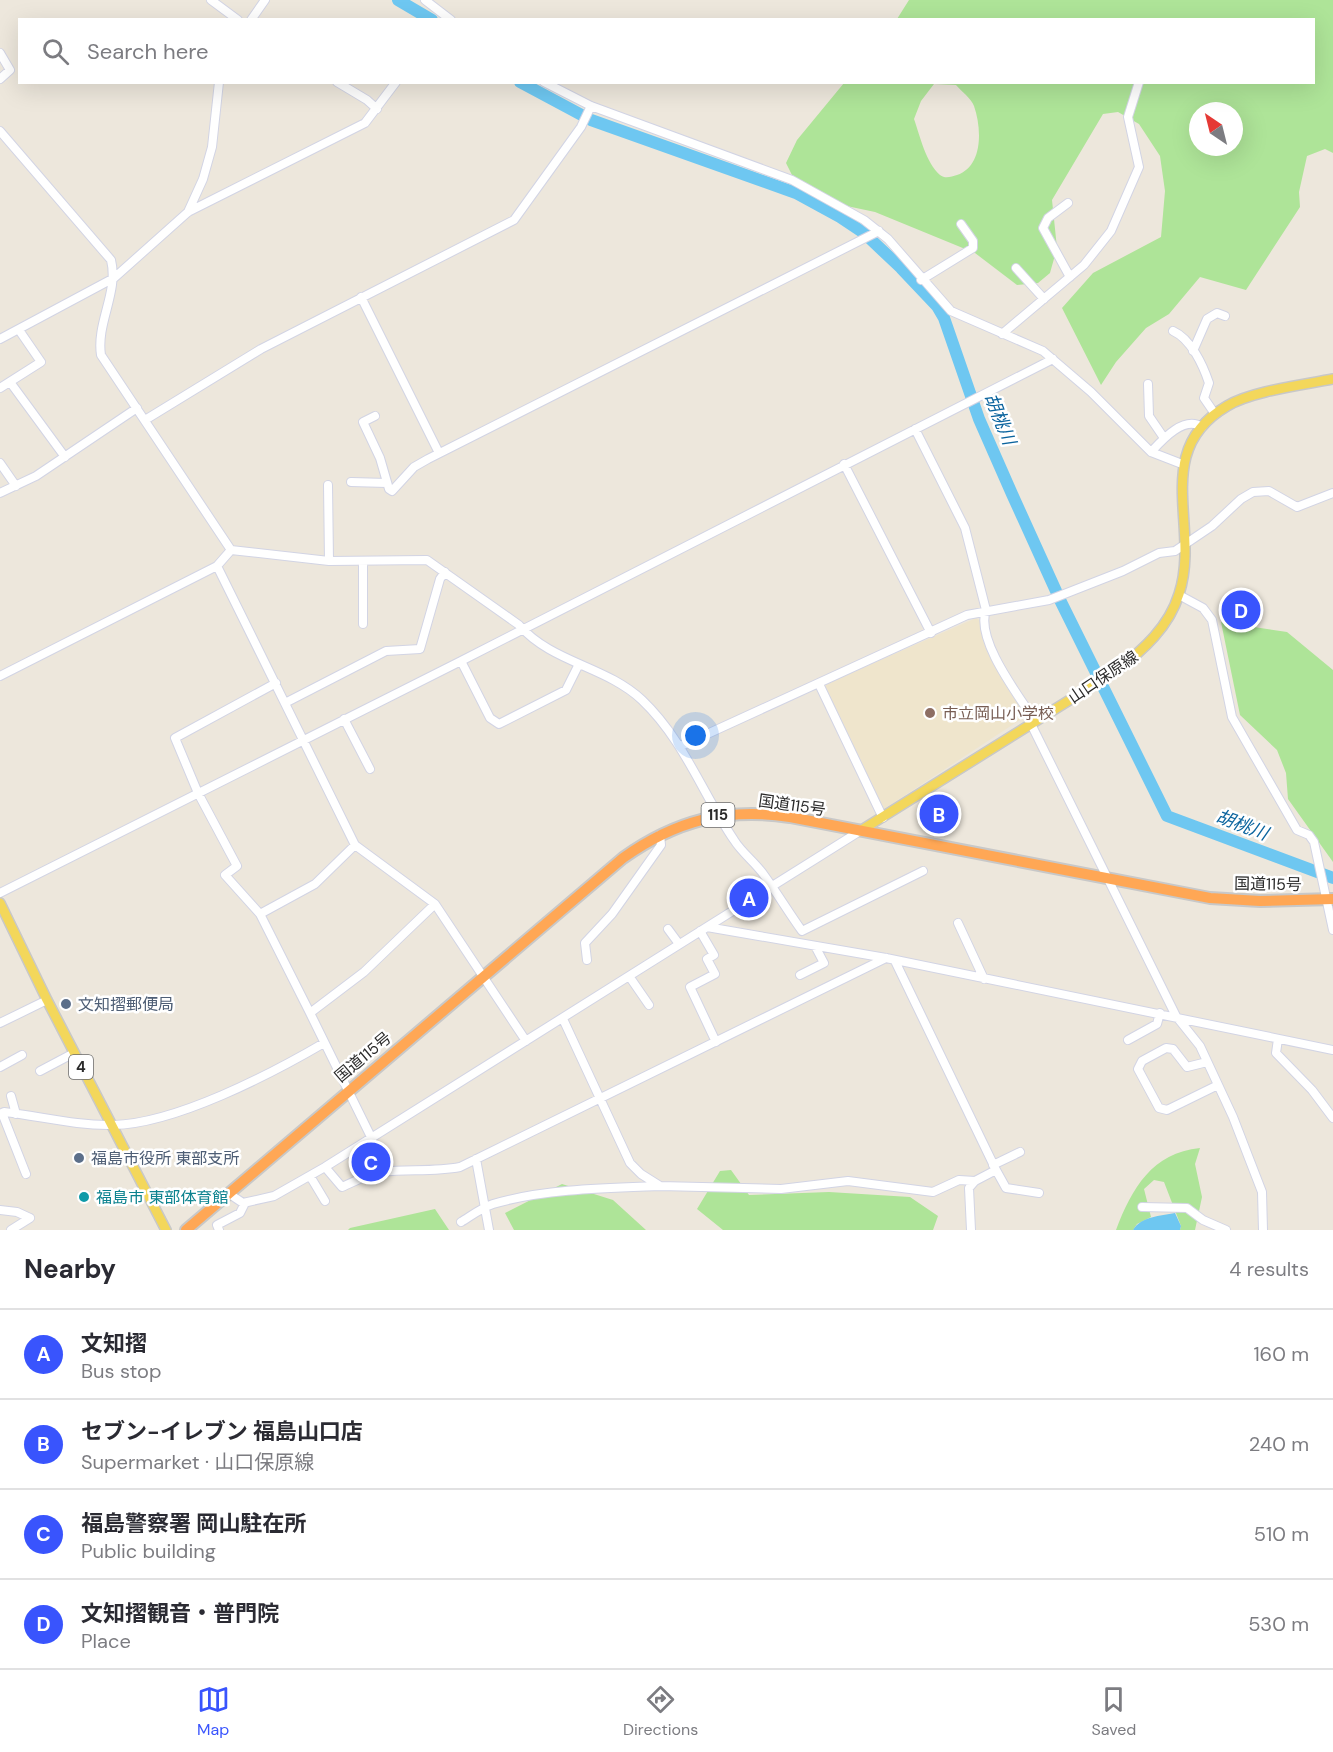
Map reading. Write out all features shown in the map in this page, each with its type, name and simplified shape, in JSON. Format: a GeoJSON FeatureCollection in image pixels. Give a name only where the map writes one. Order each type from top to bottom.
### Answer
{"type":"FeatureCollection","features":[{"type":"Feature","properties":{"kind":"highway","name":"国道115号"},"geometry":{"type":"LineString","coordinates":[[186,1230],[623,858],[660,835],[718,815],[776,815],[1210,898],[1331,899]]}},
{"type":"Feature","properties":{"kind":"highway","name":"国道115号"},"geometry":{"type":"LineString","coordinates":[[176,1230],[228,1192]]}},
{"type":"Feature","properties":{"kind":"main road","name":"山口保原線"},"geometry":{"type":"LineString","coordinates":[[860,831],[884,818],[1136,656],[1154,638],[1179,595],[1186,543],[1182,464],[1190,445],[1202,428],[1215,414],[1248,397],[1333,379]]}},
{"type":"Feature","properties":{"kind":"main road","name":"4"},"geometry":{"type":"LineString","coordinates":[[0,903],[46,1000],[165,1230]]}},
{"type":"Feature","properties":{"kind":"street"},"geometry":{"type":"LineString","coordinates":[[211,0],[235,18]]}},
{"type":"Feature","properties":{"kind":"street"},"geometry":{"type":"LineString","coordinates":[[252,18],[265,0]]}},
{"type":"Feature","properties":{"kind":"street"},"geometry":{"type":"LineString","coordinates":[[425,0],[445,18]]}},
{"type":"Feature","properties":{"kind":"street"},"geometry":{"type":"LineString","coordinates":[[0,53],[10,70],[0,79]]}},
{"type":"Feature","properties":{"kind":"street"},"geometry":{"type":"LineString","coordinates":[[188,212],[202,180],[212,147],[219,84]]}},
{"type":"Feature","properties":{"kind":"street"},"geometry":{"type":"LineString","coordinates":[[340,84],[367,100],[377,110]]}},
{"type":"Feature","properties":{"kind":"street"},"geometry":{"type":"LineString","coordinates":[[0,339],[114,278],[188,212],[361,126],[377,110],[395,84]]}},
{"type":"Feature","properties":{"kind":"street"},"geometry":{"type":"LineString","coordinates":[[548,84],[591,106],[800,184],[879,231],[901,252],[921,280],[958,316],[1043,351],[1118,417],[1151,452],[1182,464]]}},
{"type":"Feature","properties":{"kind":"street"},"geometry":{"type":"LineString","coordinates":[[1002,334],[1084,265],[1111,231],[1139,167],[1128,117],[1138,84]]}},
{"type":"Feature","properties":{"kind":"street"},"geometry":{"type":"LineString","coordinates":[[145,420],[261,349],[514,220],[581,127],[591,106]]}},
{"type":"Feature","properties":{"kind":"street"},"geometry":{"type":"LineString","coordinates":[[0,131],[109,256],[114,278],[101,352],[231,550]]}},
{"type":"Feature","properties":{"kind":"street"},"geometry":{"type":"LineString","coordinates":[[1068,203],[1048,218],[1043,228],[1070,277]]}},
{"type":"Feature","properties":{"kind":"street"},"geometry":{"type":"LineString","coordinates":[[921,280],[973,248],[973,241],[961,224]]}},
{"type":"Feature","properties":{"kind":"street"},"geometry":{"type":"LineString","coordinates":[[375,416],[363,422],[392,491],[414,467],[439,453],[879,231]]}},
{"type":"Feature","properties":{"kind":"street"},"geometry":{"type":"LineString","coordinates":[[1016,268],[1044,299]]}},
{"type":"Feature","properties":{"kind":"street"},"geometry":{"type":"LineString","coordinates":[[361,297],[439,453]]}},
{"type":"Feature","properties":{"kind":"street"},"geometry":{"type":"LineString","coordinates":[[1193,351],[1207,319],[1217,312],[1225,316]]}},
{"type":"Feature","properties":{"kind":"street"},"geometry":{"type":"LineString","coordinates":[[0,388],[41,362],[19,330]]}},
{"type":"Feature","properties":{"kind":"street"},"geometry":{"type":"LineString","coordinates":[[1173,331],[1179,334],[1193,351],[1209,383],[1205,402],[1215,414]]}},
{"type":"Feature","properties":{"kind":"street"},"geometry":{"type":"LineString","coordinates":[[0,893],[1053,359]]}},
{"type":"Feature","properties":{"kind":"street"},"geometry":{"type":"LineString","coordinates":[[10,382],[65,457]]}},
{"type":"Feature","properties":{"kind":"street"},"geometry":{"type":"LineString","coordinates":[[1148,384],[1149,416],[1164,438]]}},
{"type":"Feature","properties":{"kind":"street"},"geometry":{"type":"LineString","coordinates":[[0,494],[65,457],[137,408]]}},
{"type":"Feature","properties":{"kind":"street"},"geometry":{"type":"LineString","coordinates":[[1151,452],[1164,438],[1181,427],[1197,425],[1202,428]]}},
{"type":"Feature","properties":{"kind":"street"},"geometry":{"type":"LineString","coordinates":[[915,429],[965,528],[986,610],[985,619],[993,655],[1033,722],[1176,1016],[1198,1043],[1218,1085],[1262,1192],[1263,1230]]}},
{"type":"Feature","properties":{"kind":"street"},"geometry":{"type":"LineString","coordinates":[[0,463],[16,486]]}},
{"type":"Feature","properties":{"kind":"street"},"geometry":{"type":"LineString","coordinates":[[844,464],[931,633]]}},
{"type":"Feature","properties":{"kind":"street"},"geometry":{"type":"LineString","coordinates":[[351,482],[387,483]]}},
{"type":"Feature","properties":{"kind":"street"},"geometry":{"type":"LineString","coordinates":[[328,485],[329,561]]}},
{"type":"Feature","properties":{"kind":"street"},"geometry":{"type":"LineString","coordinates":[[681,746],[967,615],[1061,595],[1159,553],[1175,550],[1212,526],[1241,499],[1253,492],[1269,491],[1297,507],[1333,493]]}},
{"type":"Feature","properties":{"kind":"street"},"geometry":{"type":"LineString","coordinates":[[231,550],[329,561],[427,560],[522,628],[545,648],[602,674],[637,695],[681,746],[735,843],[770,885],[824,963],[800,975]]}},
{"type":"Feature","properties":{"kind":"street"},"geometry":{"type":"LineString","coordinates":[[0,676],[217,566],[231,550]]}},
{"type":"Feature","properties":{"kind":"street"},"geometry":{"type":"LineString","coordinates":[[363,561],[363,624]]}},
{"type":"Feature","properties":{"kind":"street"},"geometry":{"type":"LineString","coordinates":[[217,566],[355,845],[435,904],[526,1041]]}},
{"type":"Feature","properties":{"kind":"street"},"geometry":{"type":"LineString","coordinates":[[285,703],[386,651],[420,649],[440,579],[445,572]]}},
{"type":"Feature","properties":{"kind":"street"},"geometry":{"type":"LineString","coordinates":[[1179,595],[1203,608],[1212,620],[1227,703],[1236,727],[1297,830],[1309,835],[1314,842],[1331,899],[1333,930]]}},
{"type":"Feature","properties":{"kind":"street"},"geometry":{"type":"LineString","coordinates":[[461,661],[490,718],[500,724],[566,690],[579,664]]}},
{"type":"Feature","properties":{"kind":"street"},"geometry":{"type":"LineString","coordinates":[[276,683],[175,738],[198,793],[237,866],[225,875],[260,914],[372,1139]]}},
{"type":"Feature","properties":{"kind":"street"},"geometry":{"type":"LineString","coordinates":[[819,684],[884,818]]}},
{"type":"Feature","properties":{"kind":"street"},"geometry":{"type":"LineString","coordinates":[[344,719],[370,770]]}},
{"type":"Feature","properties":{"kind":"street"},"geometry":{"type":"LineString","coordinates":[[228,1192],[245,1203],[274,1196],[310,1176],[372,1139],[543,1028],[563,1019],[770,885],[860,831]]}},
{"type":"Feature","properties":{"kind":"street"},"geometry":{"type":"LineString","coordinates":[[587,960],[585,943],[612,914],[662,845],[660,835]]}},
{"type":"Feature","properties":{"kind":"street"},"geometry":{"type":"LineString","coordinates":[[260,914],[315,884],[355,845]]}},
{"type":"Feature","properties":{"kind":"street"},"geometry":{"type":"LineString","coordinates":[[802,931],[923,871]]}},
{"type":"Feature","properties":{"kind":"street"},"geometry":{"type":"LineString","coordinates":[[310,1013],[364,972],[435,904]]}},
{"type":"Feature","properties":{"kind":"street"},"geometry":{"type":"LineString","coordinates":[[958,923],[984,979]]}},
{"type":"Feature","properties":{"kind":"street"},"geometry":{"type":"LineString","coordinates":[[668,929],[679,944]]}},
{"type":"Feature","properties":{"kind":"street"},"geometry":{"type":"LineString","coordinates":[[703,929],[886,958],[1333,1050]]}},
{"type":"Feature","properties":{"kind":"street"},"geometry":{"type":"LineString","coordinates":[[703,929],[714,955],[707,959],[715,974],[690,987],[716,1041]]}},
{"type":"Feature","properties":{"kind":"street"},"geometry":{"type":"LineString","coordinates":[[325,1167],[342,1187],[379,1172],[397,1173],[419,1169],[441,1171],[476,1159],[886,958]]}},
{"type":"Feature","properties":{"kind":"street"},"geometry":{"type":"LineString","coordinates":[[895,961],[1006,1188],[1039,1193]]}},
{"type":"Feature","properties":{"kind":"street"},"geometry":{"type":"LineString","coordinates":[[629,976],[649,1005]]}},
{"type":"Feature","properties":{"kind":"street"},"geometry":{"type":"LineString","coordinates":[[0,1023],[46,1000]]}},
{"type":"Feature","properties":{"kind":"street"},"geometry":{"type":"LineString","coordinates":[[1128,1040],[1157,1024],[1160,1013]]}},
{"type":"Feature","properties":{"kind":"street"},"geometry":{"type":"LineString","coordinates":[[563,1019],[630,1163],[640,1174],[660,1186]]}},
{"type":"Feature","properties":{"kind":"street"},"geometry":{"type":"LineString","coordinates":[[1278,1039],[1276,1053],[1312,1090],[1332,1115]]}},
{"type":"Feature","properties":{"kind":"street"},"geometry":{"type":"LineString","coordinates":[[26,1174],[1,1114],[16,1114],[72,1123],[112,1125],[167,1115],[277,1071],[324,1042]]}},
{"type":"Feature","properties":{"kind":"street"},"geometry":{"type":"LineString","coordinates":[[1207,1062],[1187,1067],[1173,1049],[1166,1047],[1142,1060],[1138,1069],[1159,1108],[1167,1110],[1218,1085]]}},
{"type":"Feature","properties":{"kind":"street"},"geometry":{"type":"LineString","coordinates":[[40,1071],[74,1053]]}},
{"type":"Feature","properties":{"kind":"street"},"geometry":{"type":"LineString","coordinates":[[0,1067],[22,1056]]}},
{"type":"Feature","properties":{"kind":"street"},"geometry":{"type":"LineString","coordinates":[[11,1096],[16,1114]]}},
{"type":"Feature","properties":{"kind":"street"},"geometry":{"type":"LineString","coordinates":[[971,1230],[969,1193],[975,1181],[1020,1152]]}},
{"type":"Feature","properties":{"kind":"street"},"geometry":{"type":"LineString","coordinates":[[476,1159],[489,1230]]}},
{"type":"Feature","properties":{"kind":"street"},"geometry":{"type":"LineString","coordinates":[[310,1176],[325,1201]]}},
{"type":"Feature","properties":{"kind":"street"},"geometry":{"type":"LineString","coordinates":[[461,1222],[486,1207],[521,1198],[580,1191],[660,1186],[781,1189],[848,1181],[933,1192],[959,1180],[975,1181]]}},
{"type":"Feature","properties":{"kind":"street"},"geometry":{"type":"LineString","coordinates":[[219,1230],[217,1226],[240,1213],[245,1203]]}},
{"type":"Feature","properties":{"kind":"street"},"geometry":{"type":"LineString","coordinates":[[1142,1207],[1186,1208],[1203,1220],[1226,1230]]}},
{"type":"Feature","properties":{"kind":"street"},"geometry":{"type":"LineString","coordinates":[[0,1210],[17,1212],[30,1218],[11,1230]]}},
{"type":"Feature","properties":{"kind":"shaded area","name":"市立岡山小学校"},"geometry":{"type":"Polygon","coordinates":[[[976,618],[982,622],[987,652],[1024,714],[1020,720],[884,809],[825,688],[826,684],[976,618]]]}},
{"type":"Feature","properties":{"kind":"green space"},"geometry":{"type":"Polygon","coordinates":[[[909,0],[1333,0],[1333,153],[1325,149],[1307,156],[1299,192],[1300,207],[1246,290],[1200,277],[1169,314],[1146,328],[1116,362],[1101,385],[1062,308],[1093,273],[1161,237],[1165,191],[1160,156],[1139,124],[1118,112],[1103,114],[1052,200],[1057,248],[1050,273],[1038,283],[1017,285],[975,253],[875,212],[809,198],[793,177],[786,163],[797,140],[843,84],[934,84],[1315,84],[1315,18],[898,18],[909,0]],[[934,84],[921,101],[914,119],[931,164],[944,177],[957,175],[966,170],[972,164],[978,146],[977,115],[974,106],[956,85],[934,84]]]}},
{"type":"Feature","properties":{"kind":"green space"},"geometry":{"type":"Polygon","coordinates":[[[1221,622],[1287,632],[1333,670],[1333,862],[1288,799],[1286,773],[1277,750],[1240,715],[1221,622]]]}},
{"type":"Feature","properties":{"kind":"green space"},"geometry":{"type":"Polygon","coordinates":[[[1200,1148],[1195,1164],[1202,1197],[1195,1230],[1180,1230],[1181,1226],[1164,1182],[1154,1180],[1144,1189],[1151,1217],[1137,1224],[1133,1230],[1116,1230],[1129,1200],[1146,1175],[1169,1157],[1183,1151],[1200,1148]]]}},
{"type":"Feature","properties":{"kind":"green space"},"geometry":{"type":"Polygon","coordinates":[[[731,1170],[749,1195],[829,1192],[910,1197],[938,1216],[933,1230],[723,1230],[697,1209],[720,1171],[731,1170]]]}},
{"type":"Feature","properties":{"kind":"green space"},"geometry":{"type":"Polygon","coordinates":[[[562,1184],[613,1200],[646,1230],[514,1230],[505,1213],[562,1184]]]}},
{"type":"Feature","properties":{"kind":"green space"},"geometry":{"type":"Polygon","coordinates":[[[435,1209],[449,1230],[348,1230],[350,1228],[435,1209]]]}},
{"type":"Feature","properties":{"kind":"water"},"geometry":{"type":"Polygon","coordinates":[[[1175,1213],[1181,1226],[1180,1230],[1133,1230],[1146,1219],[1175,1213]]]}},
{"type":"Feature","properties":{"kind":"waterway","name":"胡桃川"},"geometry":{"type":"LineString","coordinates":[[398,0],[429,18]]}},
{"type":"Feature","properties":{"kind":"waterway","name":"胡桃川"},"geometry":{"type":"LineString","coordinates":[[524,84],[591,120],[796,193],[864,233],[901,268],[937,306],[944,318],[979,419],[1012,494],[1061,602],[1167,816],[1333,878]]}},
{"type":"Feature","properties":{"kind":"place","name":"文知摺観音・普門院"},"geometry":{"type":"Point","coordinates":[1241,610]}},
{"type":"Feature","properties":{"kind":"place","name":"市立岡山小学校"},"geometry":{"type":"Point","coordinates":[930,713]}},
{"type":"Feature","properties":{"kind":"place","name":"セブン-イレブン 福島山口店"},"geometry":{"type":"Point","coordinates":[939,814]}},
{"type":"Feature","properties":{"kind":"place","name":"文知摺"},"geometry":{"type":"Point","coordinates":[749,898]}},
{"type":"Feature","properties":{"kind":"place","name":"文知摺郵便局"},"geometry":{"type":"Point","coordinates":[66,1004]}},
{"type":"Feature","properties":{"kind":"place","name":"福島市役所 東部支所"},"geometry":{"type":"Point","coordinates":[79,1158]}},
{"type":"Feature","properties":{"kind":"place","name":"福島警察署 岡山駐在所"},"geometry":{"type":"Point","coordinates":[371,1162]}},
{"type":"Feature","properties":{"kind":"place","name":"福島市 東部体育館"},"geometry":{"type":"Point","coordinates":[84,1197]}}]}
